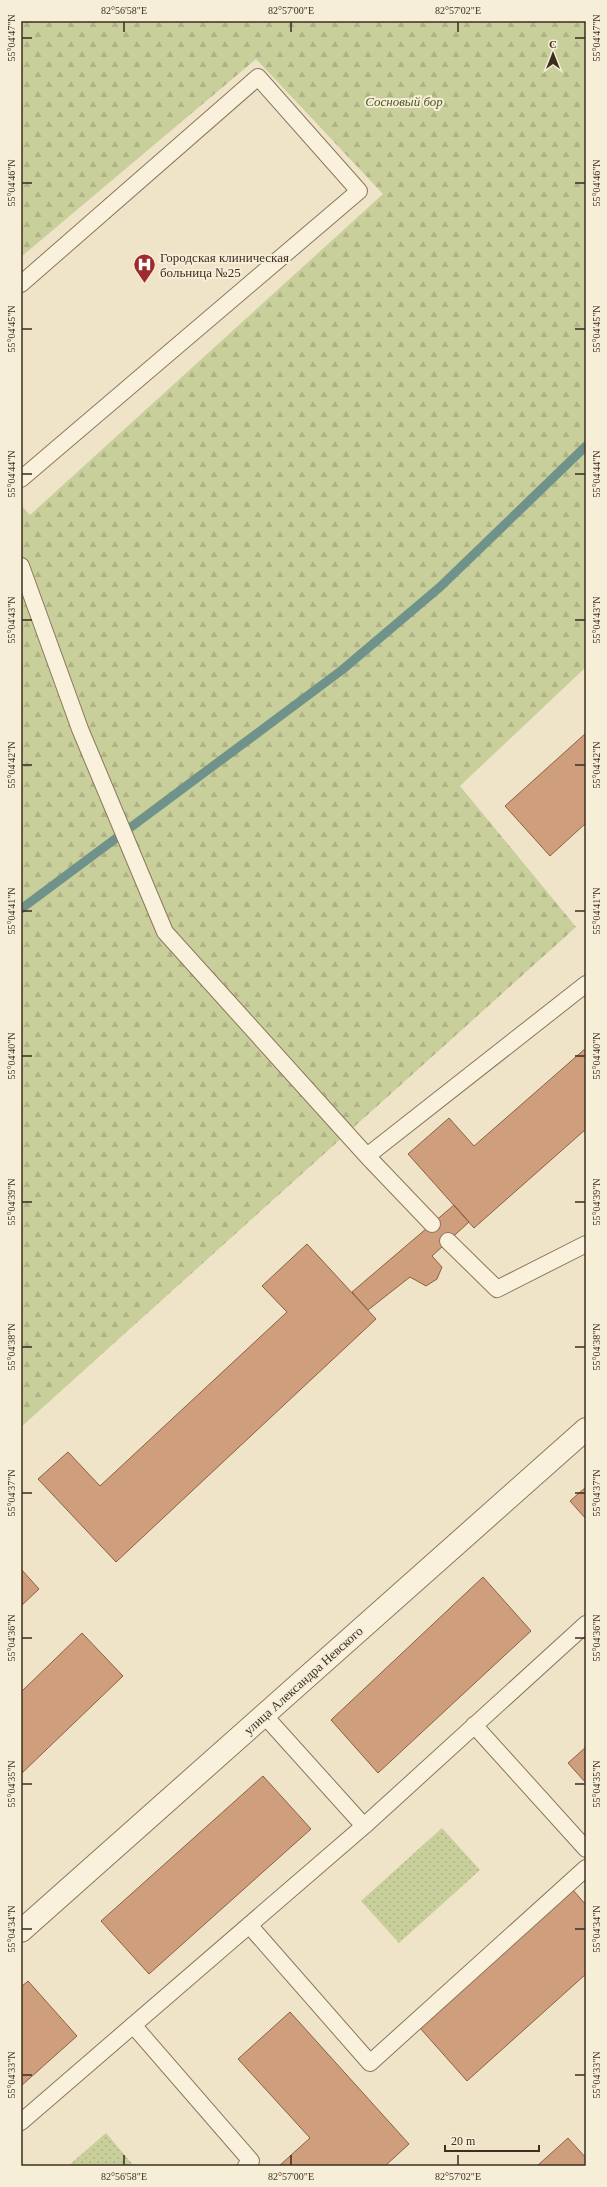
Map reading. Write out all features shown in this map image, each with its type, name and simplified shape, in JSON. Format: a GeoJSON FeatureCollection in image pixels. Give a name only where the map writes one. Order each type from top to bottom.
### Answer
{"type":"FeatureCollection","features":[{"type":"Feature","properties":{"kind":"street","name":"улица Александра Невского"},"geometry":{"type":"LineString","coordinates":[[21,1930],[586,1429]]}},
{"type":"Feature","properties":{"kind":"lane"},"geometry":{"type":"LineString","coordinates":[[21,284],[258,77],[358,191],[21,479]]}},
{"type":"Feature","properties":{"kind":"lane"},"geometry":{"type":"LineString","coordinates":[[21,566],[80,729],[165,932],[367,1156],[432,1224]]}},
{"type":"Feature","properties":{"kind":"lane"},"geometry":{"type":"LineString","coordinates":[[367,1156],[586,984]]}},
{"type":"Feature","properties":{"kind":"lane"},"geometry":{"type":"LineString","coordinates":[[448,1241],[497,1289],[586,1244]]}},
{"type":"Feature","properties":{"kind":"lane"},"geometry":{"type":"LineString","coordinates":[[21,2122],[364,1826],[586,1624]]}},
{"type":"Feature","properties":{"kind":"lane"},"geometry":{"type":"LineString","coordinates":[[264,1715],[364,1826]]}},
{"type":"Feature","properties":{"kind":"lane"},"geometry":{"type":"LineString","coordinates":[[474,1726],[586,1849]]}},
{"type":"Feature","properties":{"kind":"lane"},"geometry":{"type":"LineString","coordinates":[[249,1925],[370,2063],[586,1868]]}},
{"type":"Feature","properties":{"kind":"lane"},"geometry":{"type":"LineString","coordinates":[[134,2024],[251,2161],[246,2166]]}},
{"type":"Feature","properties":{"kind":"green space","name":"Сосновый бор"},"geometry":{"type":"Polygon","coordinates":[[[21,21],[586,21],[586,667],[460,786],[576,927],[21,1427],[21,505],[30,515],[383,194],[256,59],[21,257],[21,21]]]}},
{"type":"Feature","properties":{"kind":"green space"},"geometry":{"type":"Polygon","coordinates":[[[442,1828],[480,1870],[399,1943],[361,1901],[442,1828]]]}},
{"type":"Feature","properties":{"kind":"green space"},"geometry":{"type":"Polygon","coordinates":[[[106,2133],[134,2166],[68,2166],[106,2133]]]}},
{"type":"Feature","properties":{"kind":"building"},"geometry":{"type":"Polygon","coordinates":[[[586,733],[586,823],[550,856],[505,806],[586,733]]]}},
{"type":"Feature","properties":{"kind":"building"},"geometry":{"type":"Polygon","coordinates":[[[586,1048],[586,1129],[474,1228],[408,1154],[449,1118],[474,1146],[586,1048]]]}},
{"type":"Feature","properties":{"kind":"building"},"geometry":{"type":"Polygon","coordinates":[[[454,1205],[469,1222],[432,1256],[442,1267],[437,1279],[426,1286],[410,1277],[368,1310],[352,1292],[454,1205]]]}},
{"type":"Feature","properties":{"kind":"building"},"geometry":{"type":"Polygon","coordinates":[[[307,1244],[376,1319],[116,1562],[38,1479],[68,1452],[100,1486],[287,1312],[262,1286],[307,1244]]]}},
{"type":"Feature","properties":{"kind":"building"},"geometry":{"type":"Polygon","coordinates":[[[586,1487],[586,1519],[570,1501],[586,1487]]]}},
{"type":"Feature","properties":{"kind":"building"},"geometry":{"type":"Polygon","coordinates":[[[21,1569],[39,1589],[21,1606],[21,1569]]]}},
{"type":"Feature","properties":{"kind":"building"},"geometry":{"type":"Polygon","coordinates":[[[483,1577],[531,1631],[378,1773],[331,1720],[483,1577]]]}},
{"type":"Feature","properties":{"kind":"building"},"geometry":{"type":"Polygon","coordinates":[[[82,1633],[123,1676],[21,1774],[21,1692],[82,1633]]]}},
{"type":"Feature","properties":{"kind":"building"},"geometry":{"type":"Polygon","coordinates":[[[586,1747],[586,1783],[568,1763],[586,1747]]]}},
{"type":"Feature","properties":{"kind":"building"},"geometry":{"type":"Polygon","coordinates":[[[263,1776],[311,1829],[149,1974],[101,1921],[263,1776]]]}},
{"type":"Feature","properties":{"kind":"building"},"geometry":{"type":"Polygon","coordinates":[[[573,1890],[586,1905],[586,1974],[467,2081],[420,2028],[573,1890]]]}},
{"type":"Feature","properties":{"kind":"building"},"geometry":{"type":"Polygon","coordinates":[[[28,1981],[77,2036],[21,2086],[21,1987],[28,1981]]]}},
{"type":"Feature","properties":{"kind":"building"},"geometry":{"type":"Polygon","coordinates":[[[290,2012],[409,2144],[385,2166],[279,2166],[310,2138],[238,2059],[290,2012]]]}},
{"type":"Feature","properties":{"kind":"building"},"geometry":{"type":"Polygon","coordinates":[[[568,2138],[586,2158],[586,2166],[537,2166],[568,2138]]]}},
{"type":"Feature","properties":{"kind":"waterway"},"geometry":{"type":"LineString","coordinates":[[21,909],[342,670],[440,587],[586,446]]}},
{"type":"Feature","properties":{"kind":"place","name":"Городская клиническая больница №25"},"geometry":{"type":"Point","coordinates":[145,284]}}]}
